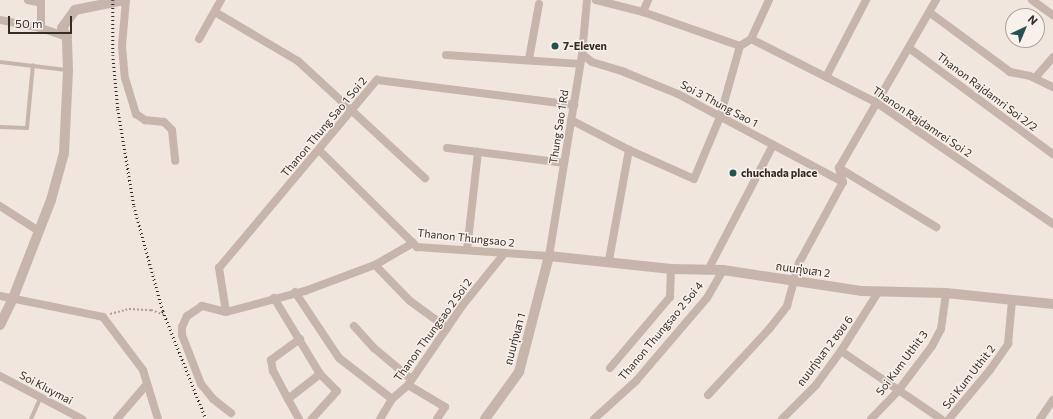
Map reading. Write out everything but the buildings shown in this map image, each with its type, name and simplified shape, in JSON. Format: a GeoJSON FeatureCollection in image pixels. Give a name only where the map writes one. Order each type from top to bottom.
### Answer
{"type":"FeatureCollection","features":[{"type":"Feature","properties":{"kind":"street"},"geometry":{"type":"LineString","coordinates":[[28,0],[41,1],[41,28]]}},
{"type":"Feature","properties":{"kind":"street"},"geometry":{"type":"LineString","coordinates":[[0,325],[13,298],[37,230],[51,200],[64,153],[68,70],[67,37],[62,28],[75,10],[125,0],[122,46],[125,78],[136,114],[145,120],[164,122],[172,130],[175,161]]}},
{"type":"Feature","properties":{"kind":"street"},"geometry":{"type":"LineString","coordinates":[[199,39],[221,0]]}},
{"type":"Feature","properties":{"kind":"street","name":"Thung Sao 1 Rd"},"geometry":{"type":"LineString","coordinates":[[549,256],[582,54],[587,0]]}},
{"type":"Feature","properties":{"kind":"street"},"geometry":{"type":"LineString","coordinates":[[596,0],[643,12],[740,46]]}},
{"type":"Feature","properties":{"kind":"street"},"geometry":{"type":"LineString","coordinates":[[643,12],[648,0]]}},
{"type":"Feature","properties":{"kind":"street"},"geometry":{"type":"LineString","coordinates":[[571,120],[629,150],[675,169],[694,179],[720,117],[740,46],[751,39],[769,0]]}},
{"type":"Feature","properties":{"kind":"street"},"geometry":{"type":"LineString","coordinates":[[826,77],[866,0]]}},
{"type":"Feature","properties":{"kind":"street"},"geometry":{"type":"LineString","coordinates":[[708,395],[770,328],[787,306],[799,263],[843,182],[839,168],[936,0]]}},
{"type":"Feature","properties":{"kind":"street"},"geometry":{"type":"LineString","coordinates":[[1032,0],[1053,15]]}},
{"type":"Feature","properties":{"kind":"street"},"geometry":{"type":"LineString","coordinates":[[529,59],[539,4]]}},
{"type":"Feature","properties":{"kind":"street"},"geometry":{"type":"LineString","coordinates":[[215,12],[298,61],[425,178]]}},
{"type":"Feature","properties":{"kind":"street"},"geometry":{"type":"LineString","coordinates":[[929,12],[1010,72],[1035,78],[1053,87]]}},
{"type":"Feature","properties":{"kind":"street"},"geometry":{"type":"LineString","coordinates":[[0,20],[41,28],[67,37]]}},
{"type":"Feature","properties":{"kind":"street","name":"Thanon Rajdamrei Soi 2"},"geometry":{"type":"LineString","coordinates":[[751,39],[877,103],[1053,224]]}},
{"type":"Feature","properties":{"kind":"street","name":"Thanon Rajdamri Soi 2/2"},"geometry":{"type":"LineString","coordinates":[[909,48],[1053,154]]}},
{"type":"Feature","properties":{"kind":"street","name":"Soi 3 Thung Sao 1"},"geometry":{"type":"LineString","coordinates":[[582,54],[592,62],[624,72],[678,94],[843,182]]}},
{"type":"Feature","properties":{"kind":"street"},"geometry":{"type":"LineString","coordinates":[[446,55],[529,59],[580,64]]}},
{"type":"Feature","properties":{"kind":"street"},"geometry":{"type":"LineString","coordinates":[[1035,78],[1053,57]]}},
{"type":"Feature","properties":{"kind":"street","name":"Thanon Thung Sao 1 Soi 2"},"geometry":{"type":"LineString","coordinates":[[226,312],[219,268],[377,80],[574,105]]}},
{"type":"Feature","properties":{"kind":"street"},"geometry":{"type":"LineString","coordinates":[[708,270],[773,145]]}},
{"type":"Feature","properties":{"kind":"street"},"geometry":{"type":"LineString","coordinates":[[447,148],[564,163]]}},
{"type":"Feature","properties":{"kind":"street"},"geometry":{"type":"LineString","coordinates":[[319,150],[412,243]]}},
{"type":"Feature","properties":{"kind":"street"},"geometry":{"type":"LineString","coordinates":[[609,260],[629,150]]}},
{"type":"Feature","properties":{"kind":"street"},"geometry":{"type":"LineString","coordinates":[[467,250],[478,152]]}},
{"type":"Feature","properties":{"kind":"street"},"geometry":{"type":"LineString","coordinates":[[839,168],[936,227]]}},
{"type":"Feature","properties":{"kind":"street"},"geometry":{"type":"LineString","coordinates":[[0,206],[37,230]]}},
{"type":"Feature","properties":{"kind":"street","name":"Thanon Thungsao 2"},"geometry":{"type":"LineString","coordinates":[[226,312],[295,292],[375,265],[412,243],[417,247],[549,256]]}},
{"type":"Feature","properties":{"kind":"street","name":"Thanon Thungsao 2 Soi 2"},"geometry":{"type":"LineString","coordinates":[[380,419],[392,399],[410,382],[447,328],[504,254]]}},
{"type":"Feature","properties":{"kind":"street","name":"ถนนทุ่งเสา 2"},"geometry":{"type":"LineString","coordinates":[[549,256],[609,260],[671,269],[723,270],[795,281],[879,291],[946,293],[1012,301],[1053,304]]}},
{"type":"Feature","properties":{"kind":"street","name":"ถนนทุ่งเสา 1"},"geometry":{"type":"LineString","coordinates":[[485,419],[519,372],[549,256]]}},
{"type":"Feature","properties":{"kind":"street"},"geometry":{"type":"LineString","coordinates":[[375,265],[410,301],[447,328]]}},
{"type":"Feature","properties":{"kind":"street"},"geometry":{"type":"LineString","coordinates":[[610,368],[670,297],[671,269]]}},
{"type":"Feature","properties":{"kind":"street","name":"Thanon Thungsao 2 Soi 4"},"geometry":{"type":"LineString","coordinates":[[597,418],[636,381],[707,298],[723,270]]}},
{"type":"Feature","properties":{"kind":"street","name":"ถนนทุ่งเสา 2 ซอย 6"},"geometry":{"type":"LineString","coordinates":[[782,419],[816,385],[841,351],[879,291]]}},
{"type":"Feature","properties":{"kind":"street"},"geometry":{"type":"LineString","coordinates":[[295,292],[339,358],[392,399]]}},
{"type":"Feature","properties":{"kind":"street","name":"Soi Kum Uthit 3"},"geometry":{"type":"LineString","coordinates":[[872,419],[898,391],[932,346],[941,329],[946,293]]}},
{"type":"Feature","properties":{"kind":"street"},"geometry":{"type":"LineString","coordinates":[[0,296],[102,317],[143,370],[158,419]]}},
{"type":"Feature","properties":{"kind":"street"},"geometry":{"type":"LineString","coordinates":[[274,298],[320,374],[337,391],[312,419]]}},
{"type":"Feature","properties":{"kind":"street","name":"Soi Kum Uthit 2"},"geometry":{"type":"LineString","coordinates":[[949,419],[990,370],[1008,344],[1012,301]]}},
{"type":"Feature","properties":{"kind":"street"},"geometry":{"type":"LineString","coordinates":[[226,312],[202,306],[187,316],[182,327],[182,335],[201,384],[213,399],[231,413]]}},
{"type":"Feature","properties":{"kind":"street"},"geometry":{"type":"LineString","coordinates":[[354,326],[374,348],[410,382],[445,407],[437,419]]}},
{"type":"Feature","properties":{"kind":"street"},"geometry":{"type":"LineString","coordinates":[[299,419],[273,371],[271,360],[300,339]]}},
{"type":"Feature","properties":{"kind":"street"},"geometry":{"type":"LineString","coordinates":[[841,351],[941,419]]}},
{"type":"Feature","properties":{"kind":"street"},"geometry":{"type":"LineString","coordinates":[[288,399],[320,374]]}},
{"type":"Feature","properties":{"kind":"street","name":"Soi Kluymai"},"geometry":{"type":"LineString","coordinates":[[0,376],[82,419]]}},
{"type":"Feature","properties":{"kind":"street"},"geometry":{"type":"LineString","coordinates":[[117,419],[147,384]]}},
{"type":"Feature","properties":{"kind":"street"},"geometry":{"type":"LineString","coordinates":[[1040,419],[1053,400]]}},
{"type":"Feature","properties":{"kind":"lane"},"geometry":{"type":"LineString","coordinates":[[0,62],[68,70]]}},
{"type":"Feature","properties":{"kind":"lane"},"geometry":{"type":"LineString","coordinates":[[0,127],[27,128],[33,65]]}},
{"type":"Feature","properties":{"kind":"lane"},"geometry":{"type":"LineString","coordinates":[[31,419],[41,397]]}},
{"type":"Feature","properties":{"kind":"path"},"geometry":{"type":"LineString","coordinates":[[102,317],[130,309],[151,310],[165,315]]}},
{"type":"Feature","properties":{"kind":"railway"},"geometry":{"type":"LineString","coordinates":[[113,0],[113,55],[118,109],[134,206],[163,311],[206,419]]}},
{"type":"Feature","properties":{"kind":"place","name":"7-Eleven"},"geometry":{"type":"Point","coordinates":[555,46]}},
{"type":"Feature","properties":{"kind":"place","name":"chuchada place"},"geometry":{"type":"Point","coordinates":[733,173]}}]}
